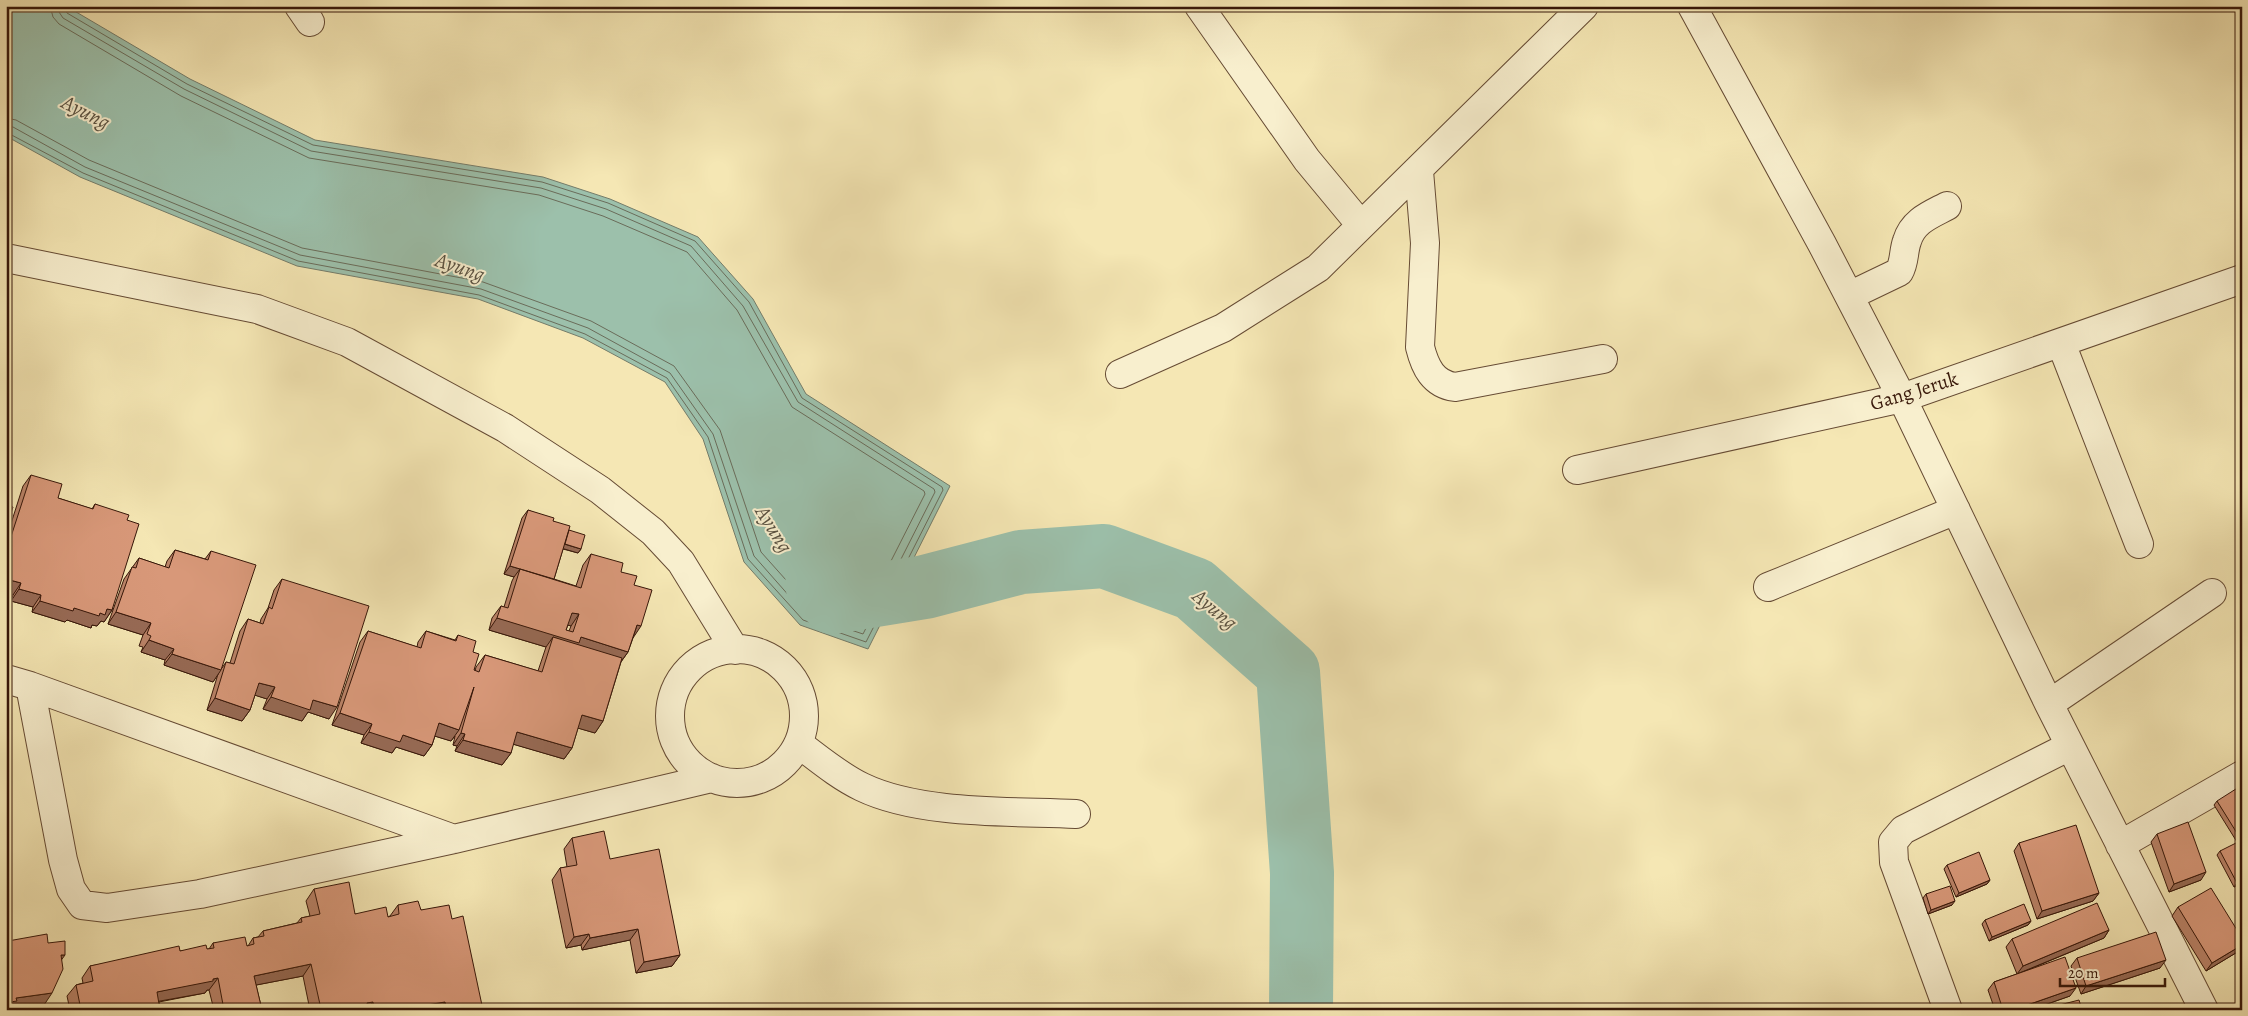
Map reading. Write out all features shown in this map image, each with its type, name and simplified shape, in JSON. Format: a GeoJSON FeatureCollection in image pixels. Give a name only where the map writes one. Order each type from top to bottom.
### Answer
{"type":"FeatureCollection","features":[{"type":"Feature","properties":{"kind":"street"},"geometry":{"type":"LineString","coordinates":[[1199,6],[1308,160],[1360,224]]}},
{"type":"Feature","properties":{"kind":"street"},"geometry":{"type":"LineString","coordinates":[[1120,374],[1223,328],[1318,268],[1360,224],[1419,171],[1467,119],[1584,6]]}},
{"type":"Feature","properties":{"kind":"street"},"geometry":{"type":"LineString","coordinates":[[1692,6],[1902,398],[2049,704],[2204,1010]]}},
{"type":"Feature","properties":{"kind":"street"},"geometry":{"type":"LineString","coordinates":[[1419,171],[1424,243],[1420,347],[1424,364],[1433,376],[1445,385],[1455,386],[1603,359]]}},
{"type":"Feature","properties":{"kind":"street"},"geometry":{"type":"LineString","coordinates":[[1849,296],[1899,272],[1905,255],[1906,242],[1916,223],[1948,206]]}},
{"type":"Feature","properties":{"kind":"street"},"geometry":{"type":"LineString","coordinates":[[6,258],[257,309],[347,342],[505,428],[600,490],[654,532],[681,562],[734,650]]}},
{"type":"Feature","properties":{"kind":"street","name":"Gang Jeruk"},"geometry":{"type":"LineString","coordinates":[[1577,470],[1902,398],[2242,279]]}},
{"type":"Feature","properties":{"kind":"street"},"geometry":{"type":"LineString","coordinates":[[2061,342],[2139,544]]}},
{"type":"Feature","properties":{"kind":"street"},"geometry":{"type":"LineString","coordinates":[[1768,587],[1956,510]]}},
{"type":"Feature","properties":{"kind":"street"},"geometry":{"type":"LineString","coordinates":[[2049,704],[2212,592]]}},
{"type":"Feature","properties":{"kind":"street"},"geometry":{"type":"LineString","coordinates":[[734,650],[754,651],[772,659],[787,671],[798,687],[804,705],[804,725],[799,744],[784,765],[762,778],[737,783],[712,778],[694,768],[681,753],[673,734],[670,715],[672,701],[682,677],[697,663],[714,654],[734,650]]}},
{"type":"Feature","properties":{"kind":"street"},"geometry":{"type":"LineString","coordinates":[[18,682],[71,888],[82,905],[107,908],[200,894],[454,839],[712,778]]}},
{"type":"Feature","properties":{"kind":"street"},"geometry":{"type":"LineString","coordinates":[[18,682],[454,839]]}},
{"type":"Feature","properties":{"kind":"street"},"geometry":{"type":"LineString","coordinates":[[799,744],[842,776],[863,788],[902,800],[944,807],[1076,814]]}},
{"type":"Feature","properties":{"kind":"street"},"geometry":{"type":"LineString","coordinates":[[1948,1010],[1894,862],[1893,842],[1903,830],[2070,746]]}},
{"type":"Feature","properties":{"kind":"street"},"geometry":{"type":"LineString","coordinates":[[2120,845],[2242,775]]}},
{"type":"Feature","properties":{"kind":"water"},"geometry":{"type":"Polygon","coordinates":[[[6,6],[66,6],[190,79],[315,140],[543,177],[610,199],[698,237],[753,299],[806,394],[950,486],[868,649],[800,625],[744,562],[703,439],[665,382],[583,338],[478,299],[297,266],[80,177],[6,136],[6,6]]]}},
{"type":"Feature","properties":{"kind":"building"},"geometry":{"type":"Polygon","coordinates":[[[31,475],[62,484],[58,498],[93,509],[95,504],[129,515],[127,520],[139,524],[112,610],[107,609],[105,615],[100,613],[99,616],[74,608],[73,611],[40,601],[41,595],[19,589],[21,583],[6,579],[6,552],[31,475]]]}},
{"type":"Feature","properties":{"kind":"building"},"geometry":{"type":"Polygon","coordinates":[[[6,505],[13,507],[6,529],[6,505]]]}},
{"type":"Feature","properties":{"kind":"building"},"geometry":{"type":"Polygon","coordinates":[[[528,510],[554,518],[553,521],[570,526],[554,579],[510,566],[528,510]]]}},
{"type":"Feature","properties":{"kind":"building"},"geometry":{"type":"Polygon","coordinates":[[[569,530],[585,535],[581,549],[565,544],[569,530]]]}},
{"type":"Feature","properties":{"kind":"building"},"geometry":{"type":"Polygon","coordinates":[[[6,532],[11,533],[6,549],[6,532]]]}},
{"type":"Feature","properties":{"kind":"building"},"geometry":{"type":"Polygon","coordinates":[[[175,550],[208,560],[211,551],[256,565],[221,670],[172,654],[174,649],[149,640],[151,636],[147,634],[151,623],[116,612],[132,567],[136,568],[139,558],[169,568],[175,550]]]}},
{"type":"Feature","properties":{"kind":"building"},"geometry":{"type":"Polygon","coordinates":[[[591,554],[623,563],[621,572],[637,576],[634,585],[652,590],[641,626],[637,625],[628,652],[581,637],[579,643],[497,618],[501,606],[508,608],[520,569],[581,588],[591,554]],[[572,613],[566,630],[573,632],[579,614],[572,613]]]}},
{"type":"Feature","properties":{"kind":"building"},"geometry":{"type":"Polygon","coordinates":[[[282,579],[369,606],[337,707],[313,700],[310,710],[271,697],[275,687],[259,683],[250,710],[215,698],[226,662],[234,664],[248,619],[263,624],[269,607],[272,609],[282,579]]]}},
{"type":"Feature","properties":{"kind":"building"},"geometry":{"type":"Polygon","coordinates":[[[368,631],[421,648],[426,631],[456,641],[458,635],[476,641],[473,652],[479,654],[474,670],[479,672],[485,655],[542,672],[553,637],[622,658],[603,721],[582,715],[572,748],[517,732],[511,753],[463,740],[465,734],[461,733],[474,687],[459,730],[439,723],[432,745],[403,735],[400,742],[369,732],[372,724],[340,713],[368,631]]]}},
{"type":"Feature","properties":{"kind":"building"},"geometry":{"type":"Polygon","coordinates":[[[2239,787],[2242,791],[2242,837],[2240,838],[2217,801],[2239,787]]]}},
{"type":"Feature","properties":{"kind":"building"},"geometry":{"type":"Polygon","coordinates":[[[2188,822],[2206,872],[2174,884],[2157,834],[2188,822]]]}},
{"type":"Feature","properties":{"kind":"building"},"geometry":{"type":"Polygon","coordinates":[[[2076,825],[2099,893],[2042,911],[2019,843],[2076,825]]]}},
{"type":"Feature","properties":{"kind":"building"},"geometry":{"type":"Polygon","coordinates":[[[604,831],[610,859],[659,849],[680,955],[644,962],[638,929],[590,938],[589,934],[574,937],[560,868],[577,865],[572,838],[604,831]]]}},
{"type":"Feature","properties":{"kind":"building"},"geometry":{"type":"Polygon","coordinates":[[[2238,842],[2242,848],[2242,881],[2237,883],[2220,851],[2238,842]]]}},
{"type":"Feature","properties":{"kind":"building"},"geometry":{"type":"Polygon","coordinates":[[[1979,852],[1990,880],[1959,893],[1947,865],[1979,852]]]}},
{"type":"Feature","properties":{"kind":"building"},"geometry":{"type":"Polygon","coordinates":[[[349,882],[355,914],[386,907],[388,917],[399,914],[398,905],[418,901],[421,910],[449,905],[452,919],[463,916],[483,1010],[447,1010],[445,1002],[415,1007],[415,1010],[374,1010],[373,1002],[367,1003],[368,1010],[317,1010],[321,1009],[311,964],[254,976],[262,1010],[224,1010],[218,978],[213,979],[213,981],[157,992],[160,1010],[81,1010],[76,985],[93,981],[90,966],[179,946],[180,951],[206,945],[207,949],[214,948],[213,943],[245,937],[247,946],[254,944],[253,938],[264,936],[263,931],[302,922],[301,918],[320,914],[314,889],[349,882]]]}},
{"type":"Feature","properties":{"kind":"building"},"geometry":{"type":"Polygon","coordinates":[[[1950,886],[1955,901],[1931,910],[1926,894],[1950,886]]]}},
{"type":"Feature","properties":{"kind":"building"},"geometry":{"type":"Polygon","coordinates":[[[2211,888],[2242,938],[2242,945],[2212,963],[2178,907],[2211,888]]]}},
{"type":"Feature","properties":{"kind":"building"},"geometry":{"type":"Polygon","coordinates":[[[2097,903],[2109,930],[2023,966],[2012,939],[2097,903]]]}},
{"type":"Feature","properties":{"kind":"building"},"geometry":{"type":"Polygon","coordinates":[[[2024,904],[2031,921],[1992,937],[1985,920],[2024,904]]]}},
{"type":"Feature","properties":{"kind":"building"},"geometry":{"type":"Polygon","coordinates":[[[6,931],[8,941],[47,934],[48,943],[65,941],[65,955],[61,955],[63,969],[52,993],[16,998],[17,1001],[10,1002],[11,1010],[6,1010],[6,931]]]}},
{"type":"Feature","properties":{"kind":"building"},"geometry":{"type":"Polygon","coordinates":[[[2156,932],[2166,960],[2086,986],[2077,958],[2156,932]]]}},
{"type":"Feature","properties":{"kind":"building"},"geometry":{"type":"Polygon","coordinates":[[[2065,957],[2076,988],[2013,1010],[2003,1010],[1994,982],[2065,957]]]}},
{"type":"Feature","properties":{"kind":"building"},"geometry":{"type":"Polygon","coordinates":[[[2079,1000],[2082,1010],[2040,1010],[2079,1000]]]}},
{"type":"Feature","properties":{"kind":"waterway","name":"Ayung"},"geometry":{"type":"LineString","coordinates":[[817,584],[833,602],[925,587],[1021,562],[1104,556],[1194,589],[1288,672],[1302,873],[1301,1010]]}}]}
